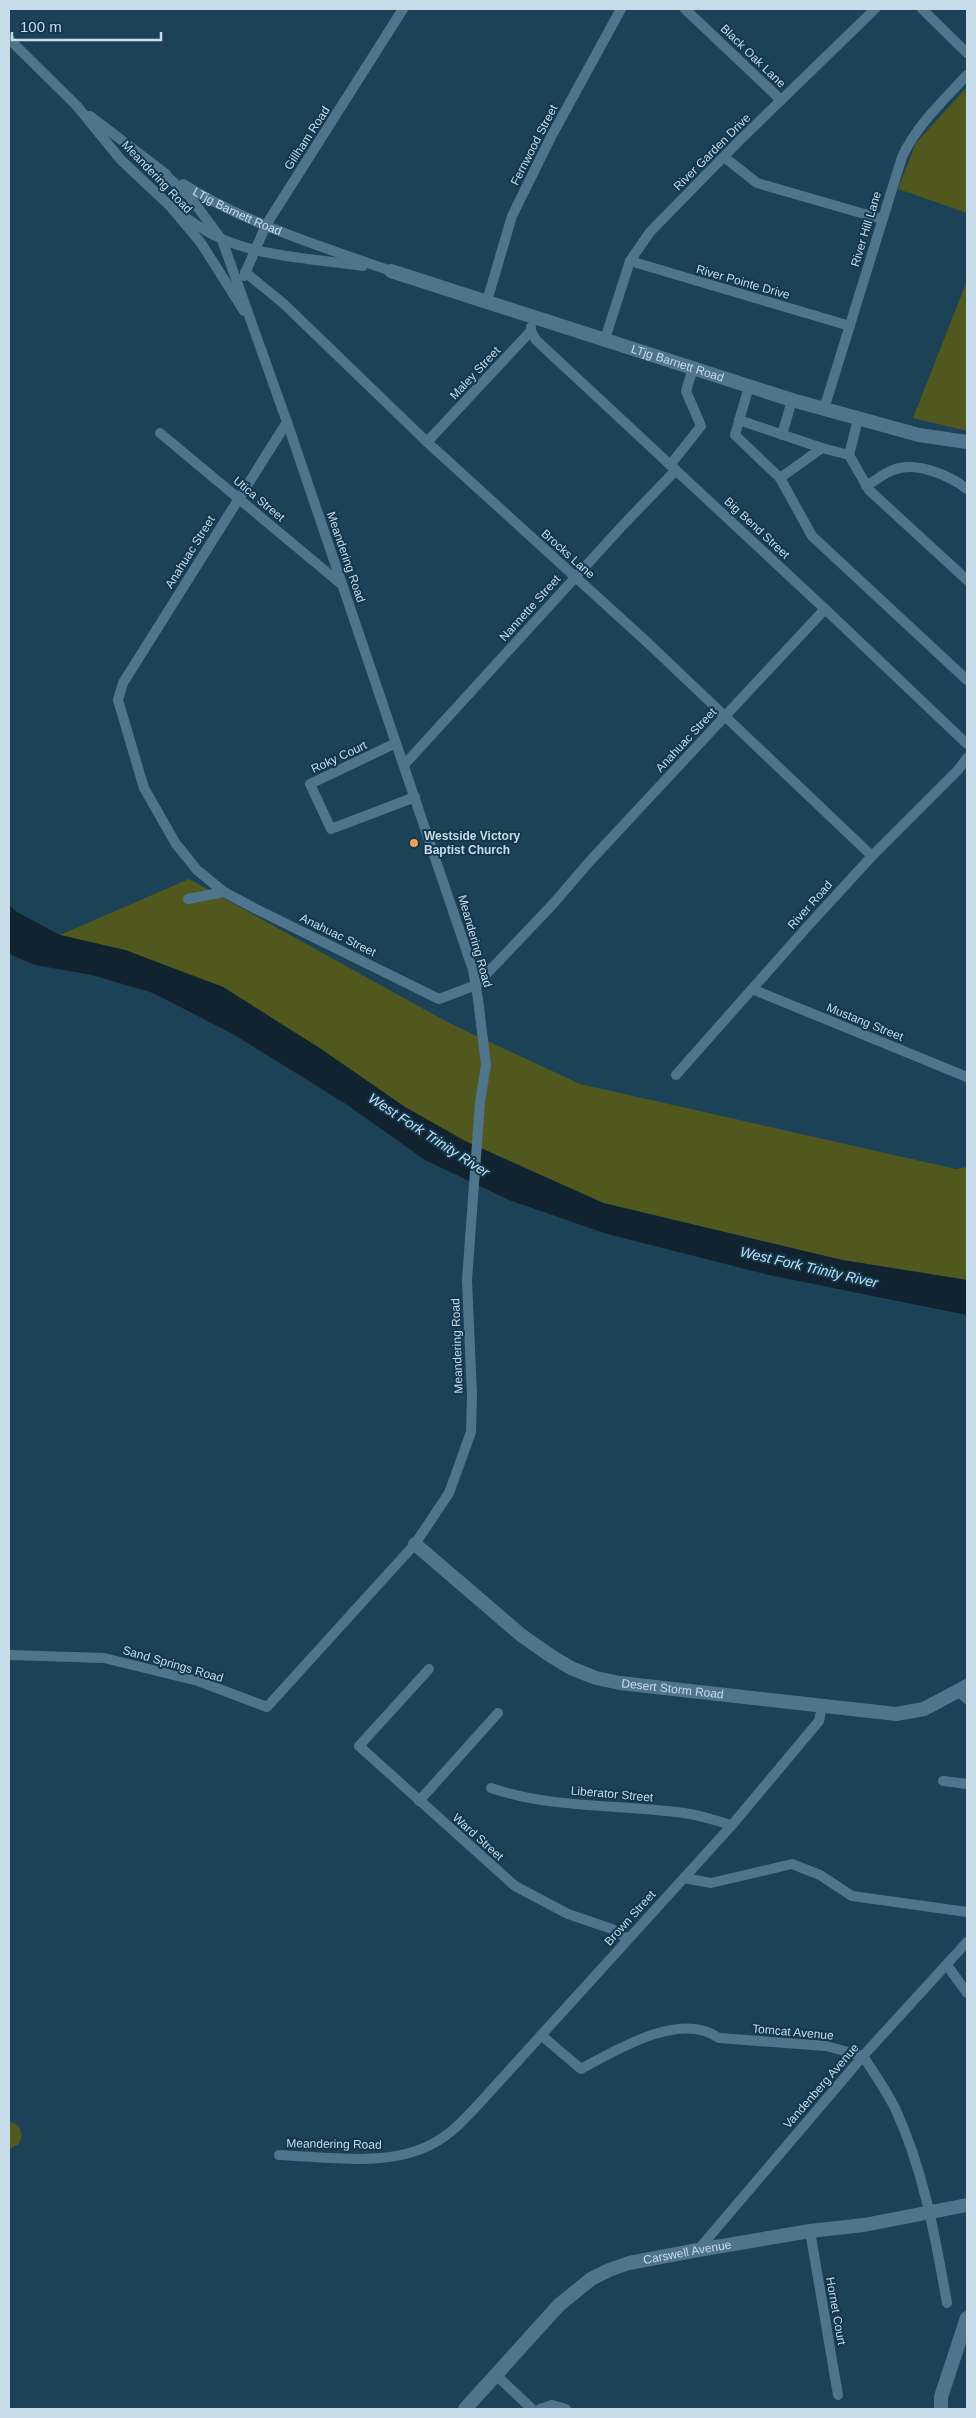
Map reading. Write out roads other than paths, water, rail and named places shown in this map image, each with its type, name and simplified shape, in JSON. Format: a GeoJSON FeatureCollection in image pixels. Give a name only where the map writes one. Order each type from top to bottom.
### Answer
{"type":"FeatureCollection","features":[{"type":"Feature","properties":{"kind":"street","name":"Gillham Road"},"geometry":{"type":"LineString","coordinates":[[240,284],[266,225],[403,9]]}},
{"type":"Feature","properties":{"kind":"street","name":"Fernwood Street"},"geometry":{"type":"LineString","coordinates":[[487,301],[512,216],[552,135],[621,9]]}},
{"type":"Feature","properties":{"kind":"street","name":"Black Oak Lane"},"geometry":{"type":"LineString","coordinates":[[685,9],[781,100]]}},
{"type":"Feature","properties":{"kind":"street","name":"River Garden Drive"},"geometry":{"type":"LineString","coordinates":[[605,339],[630,261],[650,232],[781,100],[875,9]]}},
{"type":"Feature","properties":{"kind":"street"},"geometry":{"type":"LineString","coordinates":[[922,9],[967,53]]}},
{"type":"Feature","properties":{"kind":"street","name":"Meandering Road"},"geometry":{"type":"LineString","coordinates":[[9,39],[76,105],[122,160],[170,206],[201,243],[251,322]]}},
{"type":"Feature","properties":{"kind":"street","name":"River Hill Lane"},"geometry":{"type":"LineString","coordinates":[[824,409],[902,157],[910,140],[967,75]]}},
{"type":"Feature","properties":{"kind":"street","name":"LTjg Barnett Road"},"geometry":{"type":"LineString","coordinates":[[76,105],[161,171],[206,198],[296,238],[530,317],[605,339],[792,400],[919,435],[949,441],[967,442]]}},
{"type":"Feature","properties":{"kind":"street"},"geometry":{"type":"LineString","coordinates":[[724,157],[757,183],[882,219]]}},
{"type":"Feature","properties":{"kind":"street","name":"Meandering Road"},"geometry":{"type":"LineString","coordinates":[[161,171],[190,196],[222,240],[240,284],[251,322],[415,796],[476,985],[486,1065],[480,1102],[466,1280],[472,1395],[470,1432],[450,1493],[415,1544],[268,1707]]}},
{"type":"Feature","properties":{"kind":"street","name":"LTjg Barnett Road"},"geometry":{"type":"LineString","coordinates":[[170,206],[202,229],[222,240],[255,250],[391,271]]}},
{"type":"Feature","properties":{"kind":"street","name":"River Pointe Drive"},"geometry":{"type":"LineString","coordinates":[[630,261],[850,326]]}},
{"type":"Feature","properties":{"kind":"street","name":"Brocks Lane"},"geometry":{"type":"LineString","coordinates":[[246,272],[284,304],[427,442],[725,716],[872,856]]}},
{"type":"Feature","properties":{"kind":"street"},"geometry":{"type":"LineString","coordinates":[[530,317],[531,332]]}},
{"type":"Feature","properties":{"kind":"street","name":"Maley Street"},"geometry":{"type":"LineString","coordinates":[[427,442],[531,332]]}},
{"type":"Feature","properties":{"kind":"street","name":"Big Bend Street"},"geometry":{"type":"LineString","coordinates":[[531,332],[536,340],[825,608],[967,744]]}},
{"type":"Feature","properties":{"kind":"street","name":"Nannette Street"},"geometry":{"type":"LineString","coordinates":[[404,765],[673,468],[701,426],[686,391],[693,368]]}},
{"type":"Feature","properties":{"kind":"street"},"geometry":{"type":"LineString","coordinates":[[749,386],[736,435],[780,478],[812,536],[967,680]]}},
{"type":"Feature","properties":{"kind":"street"},"geometry":{"type":"LineString","coordinates":[[782,435],[792,400]]}},
{"type":"Feature","properties":{"kind":"street"},"geometry":{"type":"LineString","coordinates":[[858,419],[849,455],[866,486],[967,580]]}},
{"type":"Feature","properties":{"kind":"street"},"geometry":{"type":"LineString","coordinates":[[739,420],[822,448],[849,455]]}},
{"type":"Feature","properties":{"kind":"street","name":"Anahuac Street"},"geometry":{"type":"LineString","coordinates":[[287,422],[123,683],[118,700],[144,788],[176,844],[196,870],[224,892],[439,999],[476,985],[547,911],[590,861],[825,608]]}},
{"type":"Feature","properties":{"kind":"street","name":"Utica Street"},"geometry":{"type":"LineString","coordinates":[[160,434],[342,584]]}},
{"type":"Feature","properties":{"kind":"street"},"geometry":{"type":"LineString","coordinates":[[949,441],[967,447]]}},
{"type":"Feature","properties":{"kind":"street"},"geometry":{"type":"LineString","coordinates":[[780,478],[822,448]]}},
{"type":"Feature","properties":{"kind":"street"},"geometry":{"type":"LineString","coordinates":[[866,486],[893,470],[908,467],[926,469],[967,489]]}},
{"type":"Feature","properties":{"kind":"street","name":"Roky Court"},"geometry":{"type":"LineString","coordinates":[[396,743],[310,784],[331,829],[415,796]]}},
{"type":"Feature","properties":{"kind":"street","name":"River Road"},"geometry":{"type":"LineString","coordinates":[[676,1075],[872,856],[963,772],[967,758]]}},
{"type":"Feature","properties":{"kind":"street"},"geometry":{"type":"LineString","coordinates":[[188,899],[224,892]]}},
{"type":"Feature","properties":{"kind":"street","name":"Mustang Street"},"geometry":{"type":"LineString","coordinates":[[752,989],[967,1078]]}},
{"type":"Feature","properties":{"kind":"street","name":"Desert Storm Road"},"geometry":{"type":"LineString","coordinates":[[415,1544],[521,1635],[571,1668],[596,1678],[620,1683],[896,1714],[924,1709],[965,1692]]}},
{"type":"Feature","properties":{"kind":"street","name":"Sand Springs Road"},"geometry":{"type":"LineString","coordinates":[[9,1654],[104,1658],[198,1681],[268,1707]]}},
{"type":"Feature","properties":{"kind":"street","name":"Ward Street"},"geometry":{"type":"LineString","coordinates":[[429,1669],[359,1746],[515,1886],[568,1914],[612,1929],[628,1939]]}},
{"type":"Feature","properties":{"kind":"street","name":"Brown Street"},"geometry":{"type":"LineString","coordinates":[[444,2137],[476,2107],[732,1825],[819,1721],[822,1707]]}},
{"type":"Feature","properties":{"kind":"street"},"geometry":{"type":"LineString","coordinates":[[419,1801],[498,1713]]}},
{"type":"Feature","properties":{"kind":"street"},"geometry":{"type":"LineString","coordinates":[[943,1781],[967,1784]]}},
{"type":"Feature","properties":{"kind":"street","name":"Liberator Street"},"geometry":{"type":"LineString","coordinates":[[491,1788],[544,1801],[685,1813],[732,1825]]}},
{"type":"Feature","properties":{"kind":"street"},"geometry":{"type":"LineString","coordinates":[[684,1878],[711,1883],[792,1864],[820,1875],[852,1896],[967,1912]]}},
{"type":"Feature","properties":{"kind":"street","name":"Vandenberg Avenue"},"geometry":{"type":"LineString","coordinates":[[698,2250],[863,2056],[967,1942]]}},
{"type":"Feature","properties":{"kind":"street"},"geometry":{"type":"LineString","coordinates":[[948,1965],[967,1993]]}},
{"type":"Feature","properties":{"kind":"street","name":"Tomcat Avenue"},"geometry":{"type":"LineString","coordinates":[[541,2035],[582,2069],[633,2041],[681,2029],[708,2030],[719,2038],[826,2046],[863,2056]]}},
{"type":"Feature","properties":{"kind":"street"},"geometry":{"type":"LineString","coordinates":[[863,2056],[894,2106],[918,2166],[931,2212],[947,2303]]}},
{"type":"Feature","properties":{"kind":"street","name":"Meandering Road"},"geometry":{"type":"LineString","coordinates":[[279,2155],[396,2157],[422,2148],[444,2137]]}},
{"type":"Feature","properties":{"kind":"street","name":"Carswell Avenue"},"geometry":{"type":"LineString","coordinates":[[465,2409],[559,2305],[591,2279],[629,2263],[810,2231],[864,2225],[967,2205]]}},
{"type":"Feature","properties":{"kind":"street","name":"Hornet Court"},"geometry":{"type":"LineString","coordinates":[[810,2231],[838,2394]]}},
{"type":"Feature","properties":{"kind":"street"},"geometry":{"type":"LineString","coordinates":[[941,2409],[941,2397],[967,2318]]}},
{"type":"Feature","properties":{"kind":"street"},"geometry":{"type":"LineString","coordinates":[[496,2375],[532,2409]]}},
{"type":"Feature","properties":{"kind":"street"},"geometry":{"type":"LineString","coordinates":[[540,2409],[552,2405],[566,2409]]}},
{"type":"Feature","properties":{"kind":"water","name":"West Fork Trinity River"},"geometry":{"type":"Polygon","coordinates":[[[9,905],[17,912],[60,935],[125,950],[223,987],[321,1049],[405,1107],[465,1141],[603,1203],[842,1260],[967,1280],[967,1315],[769,1275],[607,1234],[509,1200],[425,1160],[346,1104],[233,1034],[153,993],[92,975],[35,965],[9,954],[9,905]]]}},
{"type":"Feature","properties":{"kind":"place","name":"Westside Victory Baptist Church"},"geometry":{"type":"Point","coordinates":[414,843]}}]}
